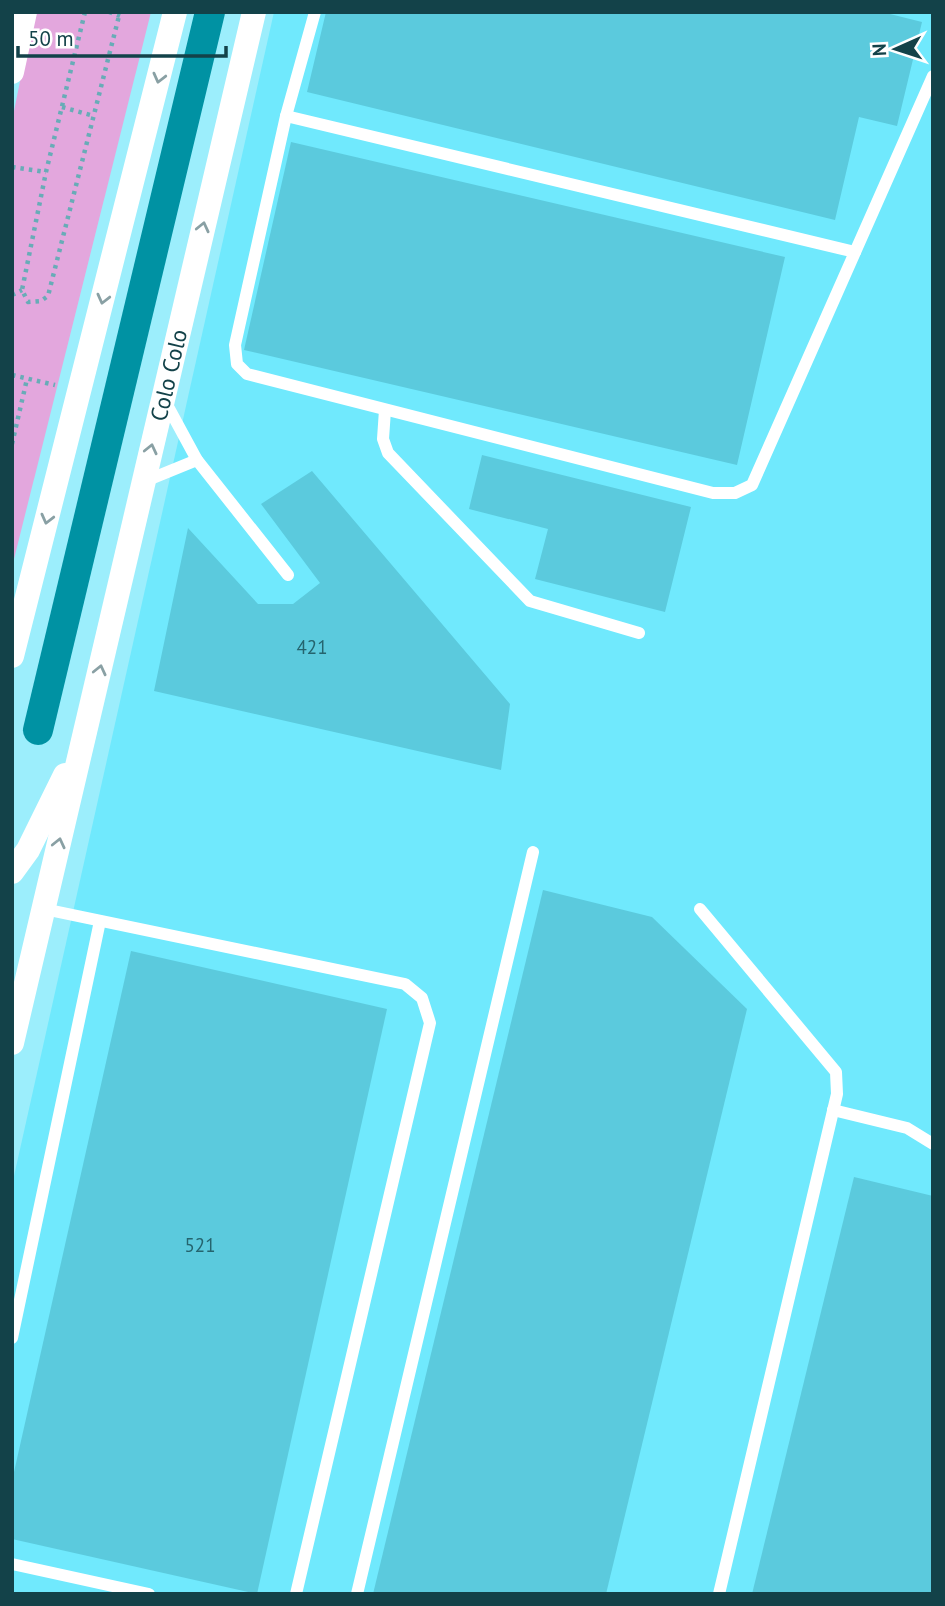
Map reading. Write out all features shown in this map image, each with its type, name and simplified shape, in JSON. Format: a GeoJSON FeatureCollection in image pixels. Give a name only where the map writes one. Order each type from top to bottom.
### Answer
{"type":"FeatureCollection","features":[{"type":"Feature","properties":{"kind":"street"},"geometry":{"type":"LineString","coordinates":[[12,71],[25,12]]}},
{"type":"Feature","properties":{"kind":"street"},"geometry":{"type":"LineString","coordinates":[[12,656],[175,12]]}},
{"type":"Feature","properties":{"kind":"street","name":"Colo Colo"},"geometry":{"type":"LineString","coordinates":[[12,1043],[254,12]]}},
{"type":"Feature","properties":{"kind":"street","name":"Colo Colo"},"geometry":{"type":"LineString","coordinates":[[12,872],[28,850],[84,737]]}},
{"type":"Feature","properties":{"kind":"street"},"geometry":{"type":"LineString","coordinates":[[12,941],[32,957]]}},
{"type":"Feature","properties":{"kind":"lane"},"geometry":{"type":"LineString","coordinates":[[315,12],[286,116],[235,345],[237,364],[247,374],[713,493],[735,493],[752,485],[933,76]]}},
{"type":"Feature","properties":{"kind":"lane"},"geometry":{"type":"LineString","coordinates":[[286,116],[855,252]]}},
{"type":"Feature","properties":{"kind":"lane"},"geometry":{"type":"LineString","coordinates":[[163,398],[197,460],[288,575]]}},
{"type":"Feature","properties":{"kind":"lane"},"geometry":{"type":"LineString","coordinates":[[385,410],[383,439],[388,453],[530,601],[639,633]]}},
{"type":"Feature","properties":{"kind":"lane"},"geometry":{"type":"LineString","coordinates":[[144,482],[197,460]]}},
{"type":"Feature","properties":{"kind":"lane"},"geometry":{"type":"LineString","coordinates":[[357,1594],[533,852]]}},
{"type":"Feature","properties":{"kind":"lane"},"geometry":{"type":"LineString","coordinates":[[44,909],[405,985],[422,998],[430,1023],[296,1594]]}},
{"type":"Feature","properties":{"kind":"lane"},"geometry":{"type":"LineString","coordinates":[[700,909],[836,1072],[837,1094],[719,1594]]}},
{"type":"Feature","properties":{"kind":"lane"},"geometry":{"type":"LineString","coordinates":[[12,1338],[100,921]]}},
{"type":"Feature","properties":{"kind":"lane"},"geometry":{"type":"LineString","coordinates":[[833,1110],[907,1128],[933,1144]]}},
{"type":"Feature","properties":{"kind":"lane"},"geometry":{"type":"LineString","coordinates":[[12,1564],[149,1594]]}},
{"type":"Feature","properties":{"kind":"path"},"geometry":{"type":"LineString","coordinates":[[85,12],[46,172],[22,290],[28,302],[41,301],[48,296],[120,14],[109,12]]}},
{"type":"Feature","properties":{"kind":"path"},"geometry":{"type":"LineString","coordinates":[[62,107],[94,116]]}},
{"type":"Feature","properties":{"kind":"path"},"geometry":{"type":"LineString","coordinates":[[12,167],[46,172]]}},
{"type":"Feature","properties":{"kind":"path"},"geometry":{"type":"LineString","coordinates":[[12,295],[22,290]]}},
{"type":"Feature","properties":{"kind":"path"},"geometry":{"type":"LineString","coordinates":[[12,375],[80,390]]}},
{"type":"Feature","properties":{"kind":"path"},"geometry":{"type":"LineString","coordinates":[[12,444],[27,379]]}},
{"type":"Feature","properties":{"kind":"shaded area"},"geometry":{"type":"Polygon","coordinates":[[[34,12],[151,12],[12,567],[12,121],[34,12]]]}},
{"type":"Feature","properties":{"kind":"shaded area"},"geometry":{"type":"Polygon","coordinates":[[[274,12],[933,12],[933,1594],[12,1594],[12,1185],[274,12]]]}},
{"type":"Feature","properties":{"kind":"building"},"geometry":{"type":"Polygon","coordinates":[[[326,12],[882,12],[922,22],[897,126],[859,117],[835,220],[307,92],[326,12]]]}},
{"type":"Feature","properties":{"kind":"building"},"geometry":{"type":"Polygon","coordinates":[[[291,142],[785,257],[737,465],[244,350],[291,142]]]}},
{"type":"Feature","properties":{"kind":"building"},"geometry":{"type":"Polygon","coordinates":[[[482,455],[691,507],[665,612],[535,579],[548,529],[469,509],[482,455]]]}},
{"type":"Feature","properties":{"kind":"building"},"geometry":{"type":"Polygon","coordinates":[[[312,471],[510,704],[501,770],[154,691],[188,528],[258,604],[293,604],[320,583],[261,504],[312,471]]]}},
{"type":"Feature","properties":{"kind":"building"},"geometry":{"type":"Polygon","coordinates":[[[543,890],[652,917],[747,1009],[606,1594],[373,1594],[543,890]]]}},
{"type":"Feature","properties":{"kind":"building"},"geometry":{"type":"Polygon","coordinates":[[[131,951],[387,1009],[257,1594],[12,1539],[12,1481],[131,951]]]}},
{"type":"Feature","properties":{"kind":"building"},"geometry":{"type":"Polygon","coordinates":[[[854,1177],[933,1196],[933,1594],[752,1594],[854,1177]]]}},
{"type":"Feature","properties":{"kind":"waterway"},"geometry":{"type":"LineString","coordinates":[[38,730],[210,12]]}}]}
